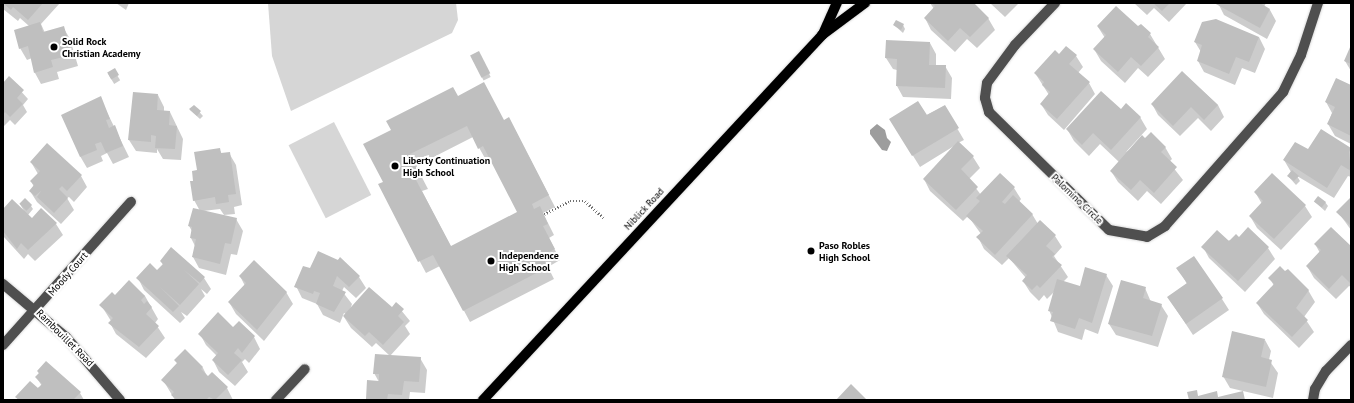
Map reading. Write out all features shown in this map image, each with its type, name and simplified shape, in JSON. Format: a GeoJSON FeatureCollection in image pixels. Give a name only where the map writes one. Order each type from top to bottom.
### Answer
{"type":"FeatureCollection","features":[{"type":"Feature","properties":{"kind":"main road","name":"Niblick Road"},"geometry":{"type":"LineString","coordinates":[[822,35],[837,3]]}},
{"type":"Feature","properties":{"kind":"main road","name":"Niblick Road"},"geometry":{"type":"LineString","coordinates":[[483,400],[822,35],[865,3]]}},
{"type":"Feature","properties":{"kind":"street","name":"Palomino Circle"},"geometry":{"type":"LineString","coordinates":[[1055,3],[1015,45],[987,82],[985,98],[989,112],[1109,230],[1146,237],[1165,226],[1283,92],[1301,55],[1318,3]]}},
{"type":"Feature","properties":{"kind":"street","name":"Moody Court"},"geometry":{"type":"LineString","coordinates":[[3,345],[131,202]]}},
{"type":"Feature","properties":{"kind":"street","name":"Rambouillet Road"},"geometry":{"type":"LineString","coordinates":[[3,284],[36,309],[71,342],[120,400]]}},
{"type":"Feature","properties":{"kind":"street"},"geometry":{"type":"LineString","coordinates":[[1313,400],[1315,389],[1326,371],[1351,344]]}},
{"type":"Feature","properties":{"kind":"street"},"geometry":{"type":"LineString","coordinates":[[276,400],[305,369]]}},
{"type":"Feature","properties":{"kind":"path"},"geometry":{"type":"LineString","coordinates":[[544,214],[570,201],[585,201],[604,218]]}},
{"type":"Feature","properties":{"kind":"shaded area"},"geometry":{"type":"Polygon","coordinates":[[[268,3],[456,3],[458,20],[452,33],[291,111],[272,56],[268,3]]]}},
{"type":"Feature","properties":{"kind":"shaded area"},"geometry":{"type":"Polygon","coordinates":[[[334,122],[371,195],[326,218],[289,145],[334,122]]]}},
{"type":"Feature","properties":{"kind":"shaded area"},"geometry":{"type":"Polygon","coordinates":[[[877,124],[885,130],[887,138],[891,142],[887,151],[882,150],[870,134],[870,130],[877,124]]]}},
{"type":"Feature","properties":{"kind":"building"},"geometry":{"type":"Polygon","coordinates":[[[3,3],[43,3],[28,20],[13,7],[11,10],[3,3]]]}},
{"type":"Feature","properties":{"kind":"building"},"geometry":{"type":"Polygon","coordinates":[[[931,3],[974,3],[989,18],[970,37],[960,28],[948,41],[924,18],[935,6],[931,3]]]}},
{"type":"Feature","properties":{"kind":"building"},"geometry":{"type":"Polygon","coordinates":[[[1153,3],[1170,3],[1162,11],[1153,3]]]}},
{"type":"Feature","properties":{"kind":"building"},"geometry":{"type":"Polygon","coordinates":[[[1214,3],[1260,3],[1270,9],[1260,28],[1214,3]]]}},
{"type":"Feature","properties":{"kind":"building"},"geometry":{"type":"Polygon","coordinates":[[[1116,6],[1138,26],[1141,24],[1151,33],[1148,37],[1159,47],[1141,66],[1131,57],[1118,72],[1093,49],[1106,35],[1097,26],[1116,6]]]}},
{"type":"Feature","properties":{"kind":"building"},"geometry":{"type":"Polygon","coordinates":[[[1216,19],[1259,37],[1249,62],[1236,57],[1229,74],[1197,61],[1202,45],[1194,42],[1202,22],[1216,19]]]}},
{"type":"Feature","properties":{"kind":"building"},"geometry":{"type":"Polygon","coordinates":[[[896,20],[904,24],[901,30],[893,25],[896,20]]]}},
{"type":"Feature","properties":{"kind":"building"},"geometry":{"type":"Polygon","coordinates":[[[40,22],[43,32],[64,26],[72,55],[51,60],[53,67],[34,73],[28,46],[19,49],[14,30],[40,22]]]}},
{"type":"Feature","properties":{"kind":"building"},"geometry":{"type":"Polygon","coordinates":[[[886,40],[930,42],[929,65],[946,65],[945,88],[896,86],[897,59],[885,58],[886,40]]]}},
{"type":"Feature","properties":{"kind":"building"},"geometry":{"type":"Polygon","coordinates":[[[1351,45],[1351,64],[1344,61],[1351,45]]]}},
{"type":"Feature","properties":{"kind":"building"},"geometry":{"type":"Polygon","coordinates":[[[1066,46],[1077,55],[1069,64],[1090,82],[1057,119],[1040,104],[1050,92],[1042,85],[1044,82],[1034,73],[1055,50],[1059,54],[1066,46]]]}},
{"type":"Feature","properties":{"kind":"building"},"geometry":{"type":"Polygon","coordinates":[[[479,51],[490,73],[481,78],[470,56],[479,51]]]}},
{"type":"Feature","properties":{"kind":"building"},"geometry":{"type":"Polygon","coordinates":[[[115,68],[119,75],[111,79],[107,72],[115,68]]]}},
{"type":"Feature","properties":{"kind":"building"},"geometry":{"type":"Polygon","coordinates":[[[1182,71],[1218,105],[1204,120],[1191,107],[1173,126],[1151,104],[1182,71]]]}},
{"type":"Feature","properties":{"kind":"building"},"geometry":{"type":"Polygon","coordinates":[[[9,76],[24,90],[17,98],[23,104],[10,117],[5,112],[3,115],[3,83],[9,76]]]}},
{"type":"Feature","properties":{"kind":"building"},"geometry":{"type":"Polygon","coordinates":[[[1336,78],[1351,85],[1351,136],[1327,124],[1335,107],[1325,102],[1336,78]]]}},
{"type":"Feature","properties":{"kind":"building","name":"Liberty Continuation High School"},"geometry":{"type":"Polygon","coordinates":[[[484,82],[504,120],[509,117],[549,195],[532,204],[534,209],[540,206],[548,224],[543,226],[555,249],[542,255],[548,267],[463,311],[433,255],[418,262],[378,184],[383,182],[363,144],[391,130],[386,121],[453,87],[458,96],[484,82]],[[467,126],[410,154],[422,177],[416,180],[451,246],[517,212],[483,146],[478,149],[467,126]]]}},
{"type":"Feature","properties":{"kind":"building"},"geometry":{"type":"Polygon","coordinates":[[[1101,91],[1121,109],[1126,103],[1141,117],[1111,150],[1093,133],[1082,145],[1066,129],[1101,91]]]}},
{"type":"Feature","properties":{"kind":"building"},"geometry":{"type":"Polygon","coordinates":[[[133,92],[158,94],[157,110],[170,111],[169,125],[177,126],[175,149],[155,148],[156,136],[151,135],[151,142],[128,140],[133,92]]]}},
{"type":"Feature","properties":{"kind":"building"},"geometry":{"type":"Polygon","coordinates":[[[101,96],[110,119],[106,120],[109,128],[115,125],[123,146],[106,153],[101,142],[95,144],[97,150],[80,157],[61,115],[101,96]]]}},
{"type":"Feature","properties":{"kind":"building"},"geometry":{"type":"Polygon","coordinates":[[[918,101],[927,115],[945,105],[959,128],[912,156],[889,119],[918,101]]]}},
{"type":"Feature","properties":{"kind":"building"},"geometry":{"type":"Polygon","coordinates":[[[194,105],[201,111],[197,116],[189,109],[194,105]]]}},
{"type":"Feature","properties":{"kind":"building"},"geometry":{"type":"Polygon","coordinates":[[[1321,129],[1351,148],[1349,152],[1351,171],[1341,165],[1327,188],[1283,160],[1295,142],[1308,149],[1321,129]]]}},
{"type":"Feature","properties":{"kind":"building"},"geometry":{"type":"Polygon","coordinates":[[[1151,132],[1166,147],[1161,152],[1177,167],[1154,193],[1140,180],[1131,190],[1110,171],[1142,135],[1145,138],[1151,132]]]}},
{"type":"Feature","properties":{"kind":"building"},"geometry":{"type":"Polygon","coordinates":[[[958,141],[974,156],[961,169],[978,187],[956,210],[923,179],[958,141]]]}},
{"type":"Feature","properties":{"kind":"building"},"geometry":{"type":"Polygon","coordinates":[[[47,143],[82,175],[67,191],[62,186],[59,189],[68,198],[54,213],[37,197],[41,191],[35,196],[29,191],[34,185],[30,181],[40,171],[30,162],[47,143]]]}},
{"type":"Feature","properties":{"kind":"building"},"geometry":{"type":"Polygon","coordinates":[[[220,148],[221,153],[230,152],[236,194],[228,195],[229,202],[216,204],[215,197],[193,201],[190,181],[193,181],[192,171],[197,170],[194,152],[220,148]]]}},
{"type":"Feature","properties":{"kind":"building"},"geometry":{"type":"Polygon","coordinates":[[[1292,170],[1299,176],[1294,181],[1287,176],[1292,170]]]}},
{"type":"Feature","properties":{"kind":"building"},"geometry":{"type":"Polygon","coordinates":[[[1000,173],[1015,187],[1002,202],[1005,204],[1013,195],[1033,214],[995,255],[976,237],[983,231],[966,216],[980,201],[976,198],[1000,173]]]}},
{"type":"Feature","properties":{"kind":"building"},"geometry":{"type":"Polygon","coordinates":[[[1272,173],[1306,205],[1274,239],[1249,216],[1263,201],[1254,192],[1272,173]]]}},
{"type":"Feature","properties":{"kind":"building"},"geometry":{"type":"Polygon","coordinates":[[[1318,196],[1326,202],[1322,208],[1314,202],[1318,196]]]}},
{"type":"Feature","properties":{"kind":"building"},"geometry":{"type":"Polygon","coordinates":[[[1351,197],[1351,226],[1336,212],[1351,197]]]}},
{"type":"Feature","properties":{"kind":"building"},"geometry":{"type":"Polygon","coordinates":[[[25,198],[32,205],[26,211],[19,204],[25,198]]]}},
{"type":"Feature","properties":{"kind":"building"},"geometry":{"type":"Polygon","coordinates":[[[12,199],[32,218],[41,208],[57,223],[28,250],[21,243],[17,249],[3,231],[3,209],[12,199]]]}},
{"type":"Feature","properties":{"kind":"building"},"geometry":{"type":"Polygon","coordinates":[[[193,208],[237,218],[231,244],[225,243],[220,264],[192,257],[196,239],[190,238],[192,227],[188,226],[193,208]]]}},
{"type":"Feature","properties":{"kind":"building"},"geometry":{"type":"Polygon","coordinates":[[[1040,220],[1056,235],[1046,246],[1055,254],[1052,257],[1062,265],[1040,288],[1037,285],[1032,290],[1022,281],[1027,275],[1006,256],[1040,220]]]}},
{"type":"Feature","properties":{"kind":"building"},"geometry":{"type":"Polygon","coordinates":[[[1248,227],[1269,247],[1238,281],[1201,247],[1217,230],[1229,241],[1236,234],[1239,237],[1248,227]]]}},
{"type":"Feature","properties":{"kind":"building"},"geometry":{"type":"Polygon","coordinates":[[[1331,227],[1351,246],[1351,284],[1342,275],[1329,289],[1306,266],[1321,250],[1314,244],[1331,227]]]}},
{"type":"Feature","properties":{"kind":"building"},"geometry":{"type":"Polygon","coordinates":[[[171,247],[205,277],[200,283],[184,270],[199,284],[180,305],[160,287],[179,306],[173,312],[136,278],[150,263],[157,270],[163,264],[160,261],[171,247]]]}},
{"type":"Feature","properties":{"kind":"building"},"geometry":{"type":"Polygon","coordinates":[[[318,251],[338,260],[340,257],[360,276],[349,287],[337,276],[333,286],[346,292],[334,312],[316,304],[320,293],[314,291],[313,294],[294,287],[303,266],[310,268],[318,251]]]}},
{"type":"Feature","properties":{"kind":"building"},"geometry":{"type":"Polygon","coordinates":[[[1194,256],[1223,298],[1186,324],[1167,297],[1187,283],[1176,268],[1194,256]]]}},
{"type":"Feature","properties":{"kind":"building"},"geometry":{"type":"Polygon","coordinates":[[[254,260],[287,292],[257,330],[228,302],[246,283],[239,276],[254,260]]]}},
{"type":"Feature","properties":{"kind":"building"},"geometry":{"type":"Polygon","coordinates":[[[1280,266],[1285,271],[1288,269],[1309,290],[1296,308],[1308,320],[1292,337],[1256,303],[1274,284],[1268,278],[1280,266]]]}},
{"type":"Feature","properties":{"kind":"building"},"geometry":{"type":"Polygon","coordinates":[[[1085,267],[1107,274],[1092,323],[1079,318],[1075,329],[1050,321],[1053,312],[1048,311],[1057,279],[1080,286],[1085,267]]]}},
{"type":"Feature","properties":{"kind":"building"},"geometry":{"type":"Polygon","coordinates":[[[129,280],[145,296],[141,300],[144,304],[147,301],[152,307],[146,314],[159,326],[139,347],[108,323],[113,318],[99,305],[112,292],[115,295],[129,280]]]}},
{"type":"Feature","properties":{"kind":"building"},"geometry":{"type":"Polygon","coordinates":[[[1121,280],[1146,287],[1143,298],[1162,304],[1152,336],[1108,324],[1121,280]]]}},
{"type":"Feature","properties":{"kind":"building"},"geometry":{"type":"Polygon","coordinates":[[[369,287],[392,307],[396,302],[404,309],[398,316],[404,322],[383,345],[369,332],[365,336],[343,316],[369,287]]]}},
{"type":"Feature","properties":{"kind":"building"},"geometry":{"type":"Polygon","coordinates":[[[218,312],[233,327],[239,321],[255,336],[242,353],[238,348],[234,353],[242,360],[228,375],[212,360],[218,353],[198,334],[218,312]]]}},
{"type":"Feature","properties":{"kind":"building"},"geometry":{"type":"Polygon","coordinates":[[[1232,331],[1265,339],[1261,357],[1272,360],[1266,387],[1222,377],[1232,331]]]}},
{"type":"Feature","properties":{"kind":"building"},"geometry":{"type":"Polygon","coordinates":[[[185,349],[203,367],[201,369],[208,376],[212,372],[228,387],[215,400],[209,397],[206,400],[177,400],[171,395],[174,392],[161,380],[177,363],[174,360],[185,349]]]}},
{"type":"Feature","properties":{"kind":"building"},"geometry":{"type":"Polygon","coordinates":[[[375,354],[421,357],[419,382],[404,381],[402,395],[388,394],[387,400],[366,399],[367,380],[379,381],[379,374],[373,374],[375,354]]]}},
{"type":"Feature","properties":{"kind":"building"},"geometry":{"type":"Polygon","coordinates":[[[46,361],[81,392],[73,400],[19,400],[15,397],[30,381],[38,388],[42,384],[35,377],[39,373],[37,371],[46,361]]]}},
{"type":"Feature","properties":{"kind":"building"},"geometry":{"type":"Polygon","coordinates":[[[851,384],[867,400],[836,400],[851,384]]]}},
{"type":"Feature","properties":{"kind":"building"},"geometry":{"type":"Polygon","coordinates":[[[1197,390],[1198,396],[1217,391],[1218,397],[1243,391],[1245,400],[1189,400],[1187,392],[1197,390]]]}},
{"type":"Feature","properties":{"kind":"place","name":"Solid Rock Christian Academy"},"geometry":{"type":"Point","coordinates":[54,47]}},
{"type":"Feature","properties":{"kind":"place","name":"Liberty Continuation High School"},"geometry":{"type":"Point","coordinates":[395,166]}},
{"type":"Feature","properties":{"kind":"place","name":"Paso Robles High School"},"geometry":{"type":"Point","coordinates":[811,251]}},
{"type":"Feature","properties":{"kind":"place","name":"Independence High School"},"geometry":{"type":"Point","coordinates":[491,261]}}]}
